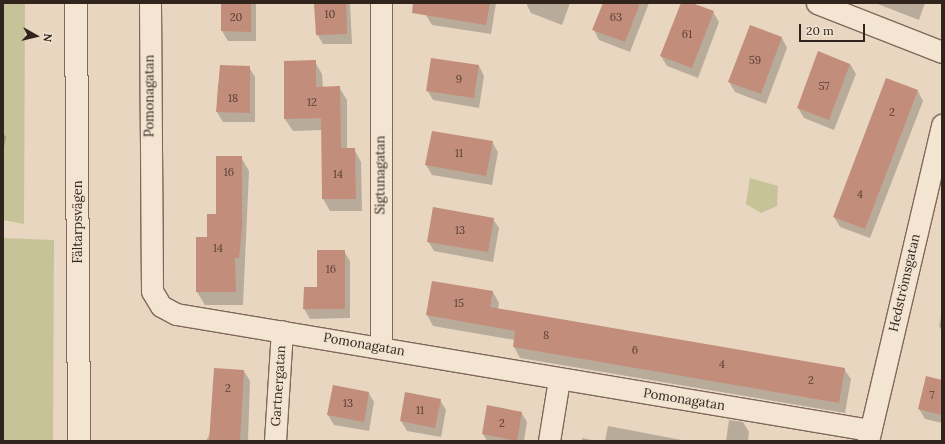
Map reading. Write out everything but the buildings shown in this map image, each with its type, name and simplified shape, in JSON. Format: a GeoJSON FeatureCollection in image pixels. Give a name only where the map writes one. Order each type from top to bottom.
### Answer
{"type":"FeatureCollection","features":[{"type":"Feature","properties":{"kind":"main road","name":"Fältarpsvägen"},"geometry":{"type":"LineString","coordinates":[[76,3],[79,441]]}},
{"type":"Feature","properties":{"kind":"street","name":"Pomonagatan"},"geometry":{"type":"LineString","coordinates":[[150,3],[152,291],[161,306],[176,314],[559,379],[869,436]]}},
{"type":"Feature","properties":{"kind":"street","name":"Sigtunagatan"},"geometry":{"type":"LineString","coordinates":[[381,3],[382,348]]}},
{"type":"Feature","properties":{"kind":"street"},"geometry":{"type":"LineString","coordinates":[[817,3],[942,52]]}},
{"type":"Feature","properties":{"kind":"street","name":"Hedströmsgatan"},"geometry":{"type":"LineString","coordinates":[[869,436],[942,125]]}},
{"type":"Feature","properties":{"kind":"street","name":"Gartnergatan"},"geometry":{"type":"LineString","coordinates":[[275,441],[282,331]]}},
{"type":"Feature","properties":{"kind":"street"},"geometry":{"type":"LineString","coordinates":[[549,441],[559,379]]}},
{"type":"Feature","properties":{"kind":"shaded area"},"geometry":{"type":"Polygon","coordinates":[[[3,3],[25,3],[24,224],[3,220],[3,3]]]}},
{"type":"Feature","properties":{"kind":"shaded area"},"geometry":{"type":"Polygon","coordinates":[[[750,178],[778,186],[777,206],[761,213],[746,204],[750,178]]]}},
{"type":"Feature","properties":{"kind":"shaded area"},"geometry":{"type":"Polygon","coordinates":[[[3,238],[54,240],[53,441],[3,441],[3,238]]]}}]}
